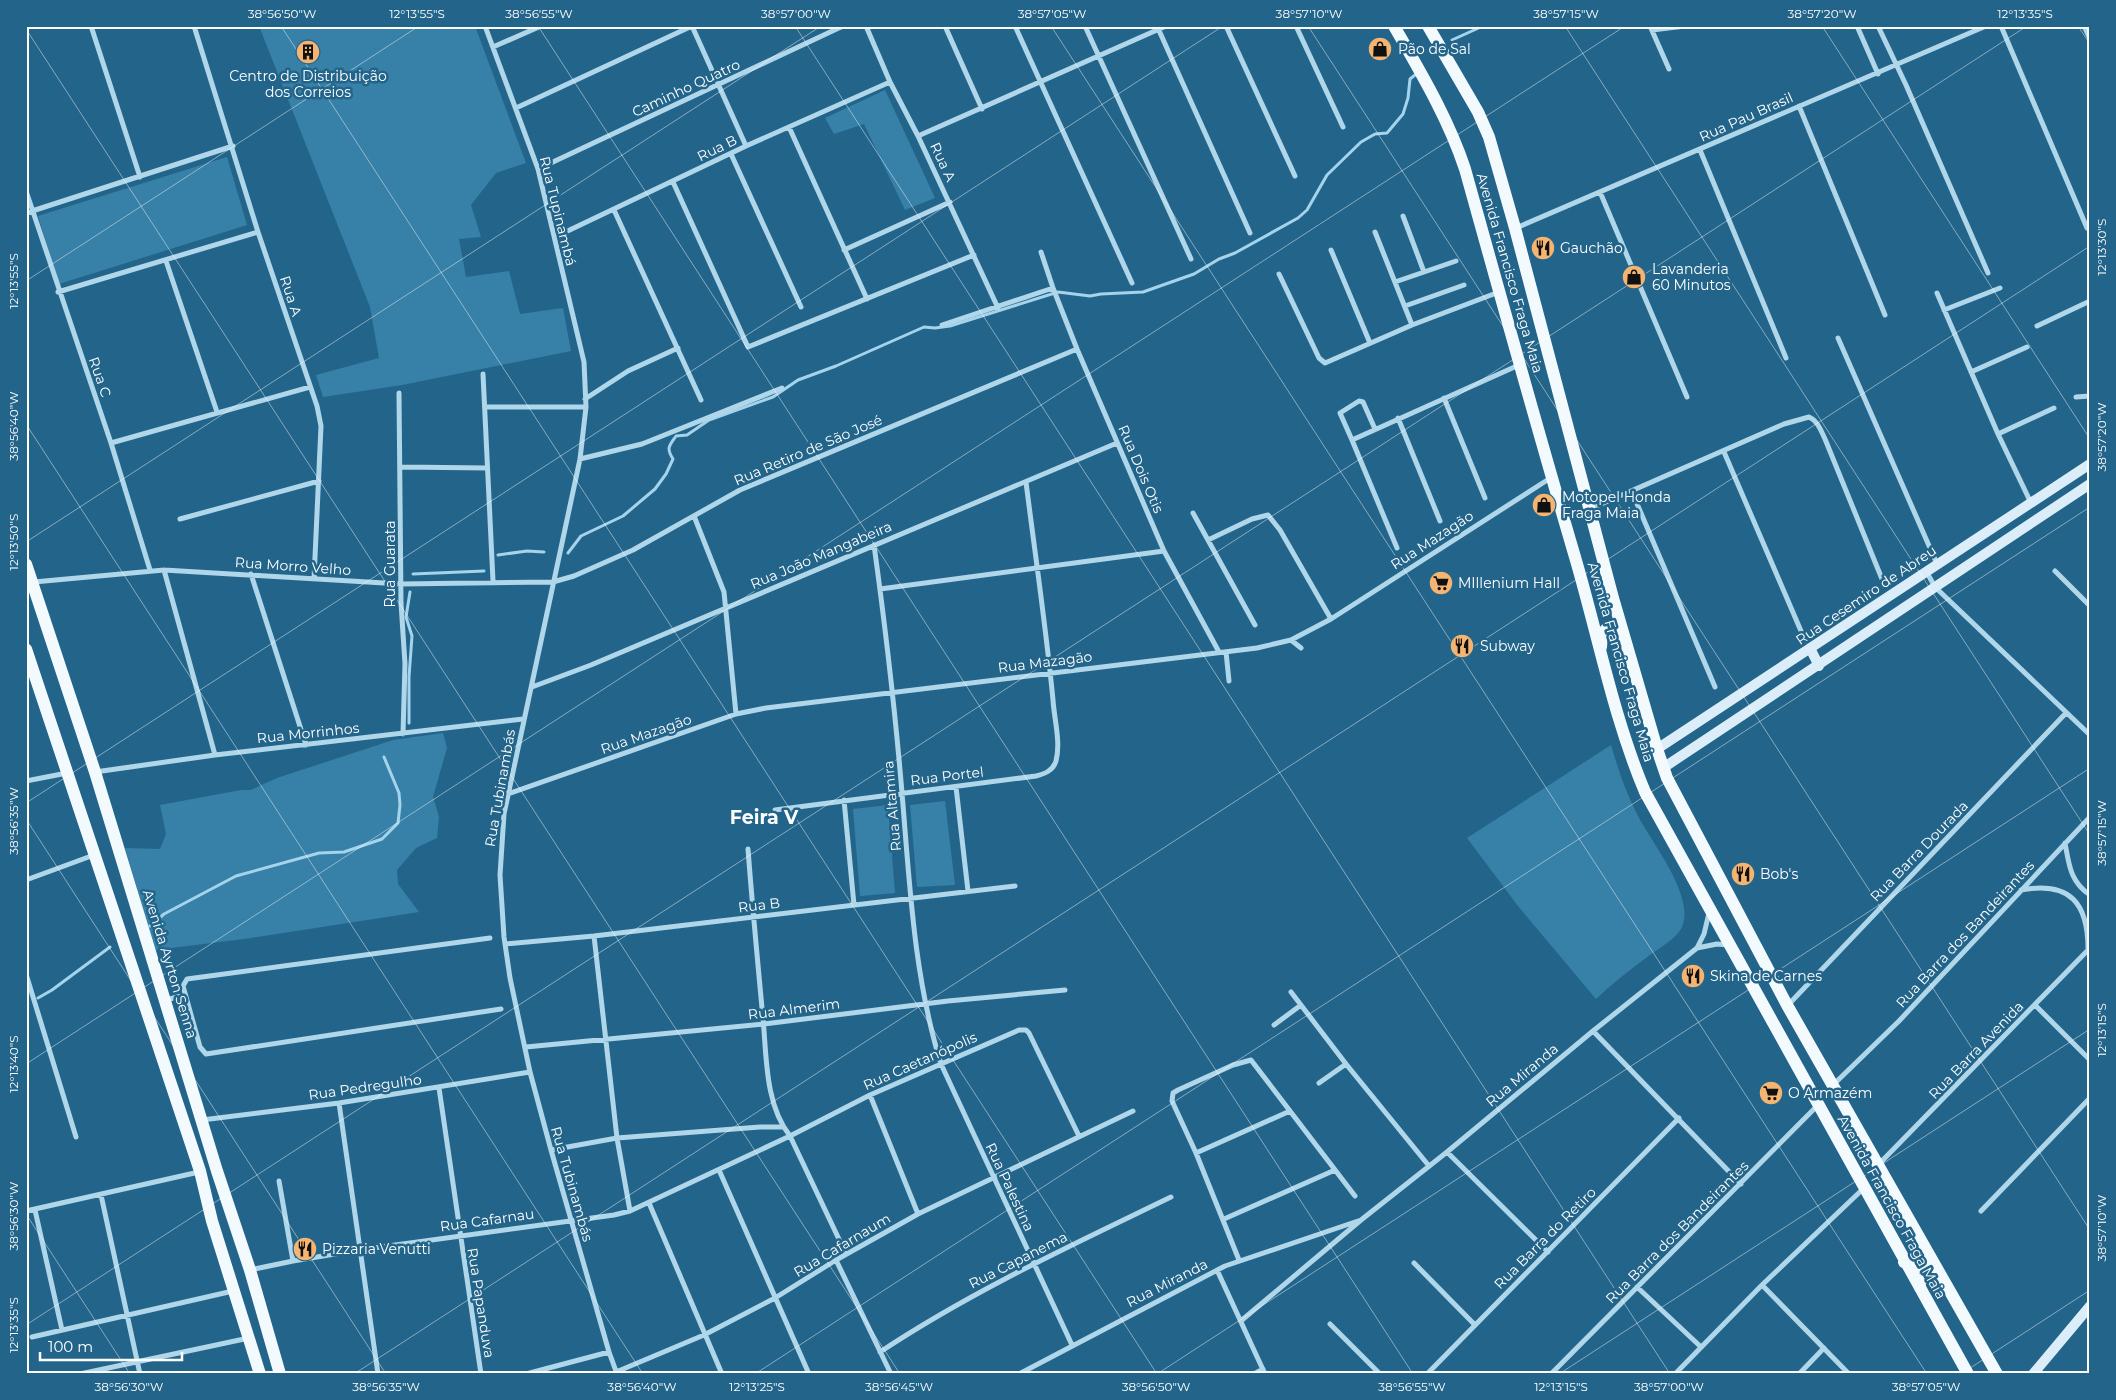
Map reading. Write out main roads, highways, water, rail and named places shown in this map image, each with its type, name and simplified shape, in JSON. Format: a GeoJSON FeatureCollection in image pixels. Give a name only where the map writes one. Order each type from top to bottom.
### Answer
{"type":"FeatureCollection","features":[{"type":"Feature","properties":{"kind":"main road","name":"Avenida Francisco Fraga Maia"},"geometry":{"type":"LineString","coordinates":[[1394,26],[1429,86],[1455,139],[1465,169],[1624,735],[1645,792],[1904,1262],[1968,1374]]}},
{"type":"Feature","properties":{"kind":"main road","name":"Avenida Francisco Fraga Maia"},"geometry":{"type":"LineString","coordinates":[[1428,26],[1478,112],[1489,137],[1613,598],[1663,768],[1788,1005],[1996,1374]]}},
{"type":"Feature","properties":{"kind":"main road","name":"Avenida Ayrton Senna"},"geometry":{"type":"LineString","coordinates":[[26,564],[95,772],[250,1270],[280,1374]]}},
{"type":"Feature","properties":{"kind":"main road"},"geometry":{"type":"LineString","coordinates":[[1591,615],[1599,626],[1603,627],[1608,623],[1612,612],[1613,598]]}},
{"type":"Feature","properties":{"kind":"main road"},"geometry":{"type":"LineString","coordinates":[[1601,655],[1601,638],[1607,628],[1617,633],[1628,650]]}},
{"type":"Feature","properties":{"kind":"main road"},"geometry":{"type":"LineString","coordinates":[[26,649],[200,1171],[212,1221],[260,1374]]}},
{"type":"Feature","properties":{"kind":"main road"},"geometry":{"type":"LineString","coordinates":[[212,1221],[232,1216]]}},
{"type":"Feature","properties":{"kind":"main road"},"geometry":{"type":"LineString","coordinates":[[1904,1262],[1914,1268],[1922,1267],[1926,1262],[1925,1247]]}},
{"type":"Feature","properties":{"kind":"main road"},"geometry":{"type":"LineString","coordinates":[[1920,1288],[1920,1282],[1926,1276],[1932,1275],[1942,1278]]}},
{"type":"Feature","properties":{"kind":"waterway"},"geometry":{"type":"LineString","coordinates":[[1452,40],[1483,26]]}},
{"type":"Feature","properties":{"kind":"waterway"},"geometry":{"type":"LineString","coordinates":[[568,553],[581,536],[623,516],[655,489],[666,474],[673,459],[669,447],[676,436],[687,435],[709,420],[773,397],[798,380],[836,366],[924,327],[950,326],[1058,292],[1090,296],[1143,292],[1194,274],[1298,218],[1307,210],[1327,175],[1361,142],[1375,134],[1387,133],[1403,114],[1408,98],[1410,79],[1415,75]]}},
{"type":"Feature","properties":{"kind":"waterway"},"geometry":{"type":"LineString","coordinates":[[498,555],[527,551],[544,552]]}},
{"type":"Feature","properties":{"kind":"waterway"},"geometry":{"type":"LineString","coordinates":[[413,574],[484,571]]}},
{"type":"Feature","properties":{"kind":"waterway"},"geometry":{"type":"LineString","coordinates":[[409,723],[409,677],[412,636],[406,617],[410,592]]}},
{"type":"Feature","properties":{"kind":"waterway"},"geometry":{"type":"LineString","coordinates":[[150,926],[164,914],[236,876],[319,853],[344,852],[382,839],[398,823],[400,805],[399,793],[384,757]]}},
{"type":"Feature","properties":{"kind":"waterway"},"geometry":{"type":"LineString","coordinates":[[38,998],[52,990],[110,947]]}},
{"type":"Feature","properties":{"kind":"place","name":"Pão de Sal"},"geometry":{"type":"Point","coordinates":[1380,49]}},
{"type":"Feature","properties":{"kind":"place","name":"Centro de Distribuição dos Correios"},"geometry":{"type":"Point","coordinates":[308,52]}},
{"type":"Feature","properties":{"kind":"place","name":"Gauchão"},"geometry":{"type":"Point","coordinates":[1543,248]}},
{"type":"Feature","properties":{"kind":"place","name":"Lavanderia 60 Minutos"},"geometry":{"type":"Point","coordinates":[1634,277]}},
{"type":"Feature","properties":{"kind":"place","name":"Motopel Honda Fraga Maia"},"geometry":{"type":"Point","coordinates":[1544,505]}},
{"type":"Feature","properties":{"kind":"place","name":"MIllenium Hall"},"geometry":{"type":"Point","coordinates":[1441,583]}},
{"type":"Feature","properties":{"kind":"place","name":"Subway"},"geometry":{"type":"Point","coordinates":[1462,646]}},
{"type":"Feature","properties":{"kind":"place","name":"Bob's"},"geometry":{"type":"Point","coordinates":[1743,874]}},
{"type":"Feature","properties":{"kind":"place","name":"Skina de Carnes"},"geometry":{"type":"Point","coordinates":[1693,976]}},
{"type":"Feature","properties":{"kind":"place","name":"O Armazém"},"geometry":{"type":"Point","coordinates":[1771,1093]}},
{"type":"Feature","properties":{"kind":"place","name":"Pizzaria Venutti"},"geometry":{"type":"Point","coordinates":[305,1249]}},
{"type":"Feature","properties":{"kind":"district","name":"Feira V"},"geometry":{"type":"Point","coordinates":[764,817]}}]}
